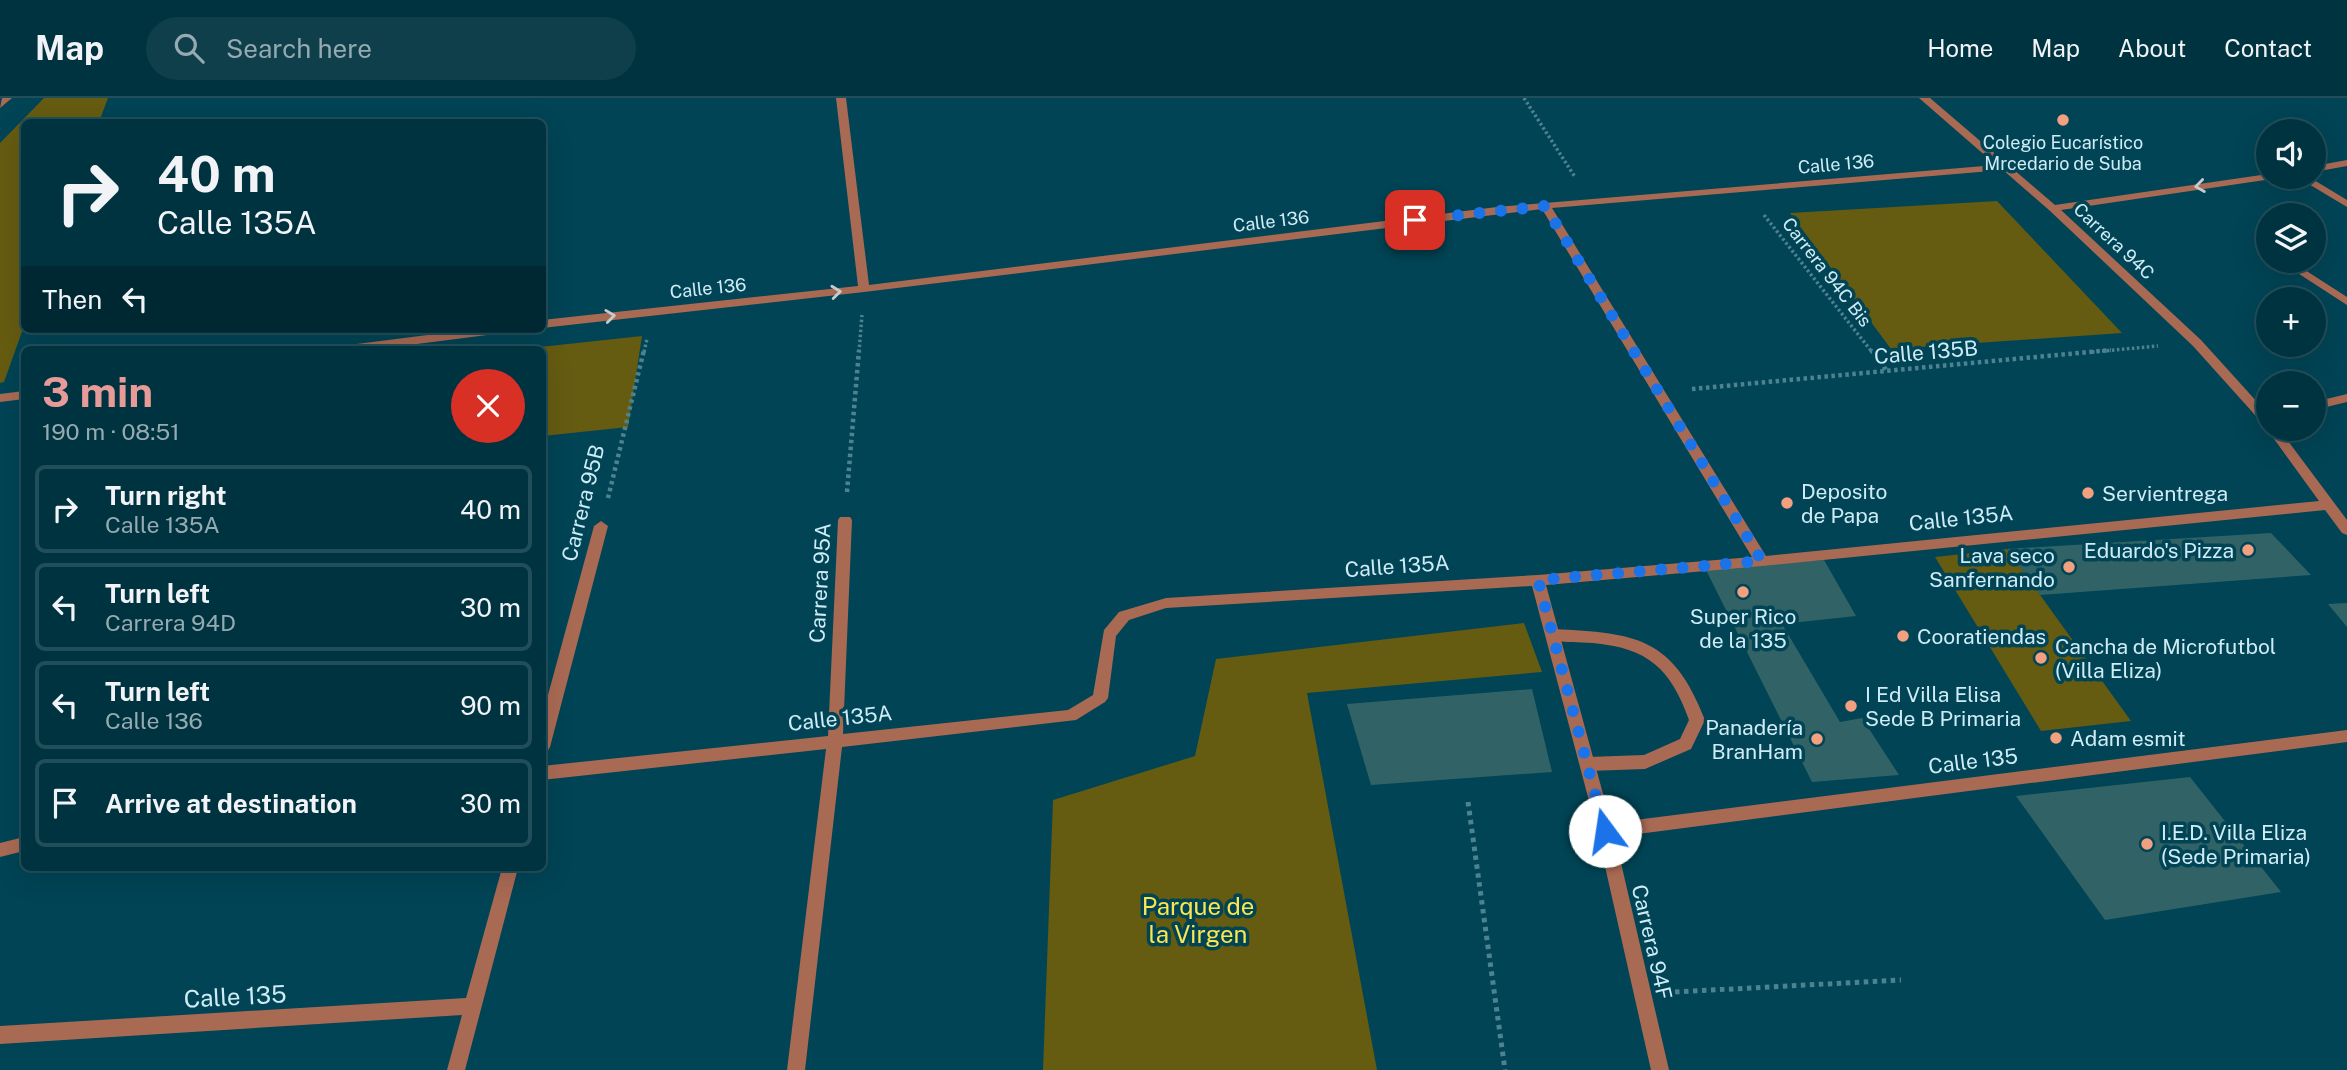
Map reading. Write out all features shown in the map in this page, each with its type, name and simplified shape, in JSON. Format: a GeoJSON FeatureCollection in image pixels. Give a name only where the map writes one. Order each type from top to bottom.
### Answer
{"type":"FeatureCollection","features":[{"type":"Feature","properties":{"kind":"street"},"geometry":{"type":"LineString","coordinates":[[0,105],[7,98]]}},
{"type":"Feature","properties":{"kind":"street"},"geometry":{"type":"LineString","coordinates":[[841,98],[864,289]]}},
{"type":"Feature","properties":{"kind":"street","name":"Carrera 94C"},"geometry":{"type":"LineString","coordinates":[[1924,98],[2053,208],[2197,342],[2256,408]]}},
{"type":"Feature","properties":{"kind":"street"},"geometry":{"type":"LineString","coordinates":[[2326,167],[2347,163]]}},
{"type":"Feature","properties":{"kind":"street","name":"Calle 136"},"geometry":{"type":"LineString","coordinates":[[546,324],[864,289],[1545,206],[2005,167]]}},
{"type":"Feature","properties":{"kind":"street"},"geometry":{"type":"LineString","coordinates":[[2053,208],[2256,179]]}},
{"type":"Feature","properties":{"kind":"street"},"geometry":{"type":"LineString","coordinates":[[2321,189],[2347,204]]}},
{"type":"Feature","properties":{"kind":"street"},"geometry":{"type":"LineString","coordinates":[[1545,206],[1762,561]]}},
{"type":"Feature","properties":{"kind":"street"},"geometry":{"type":"LineString","coordinates":[[2302,273],[2347,302]]}},
{"type":"Feature","properties":{"kind":"street"},"geometry":{"type":"LineString","coordinates":[[372,346],[472,333]]}},
{"type":"Feature","properties":{"kind":"street"},"geometry":{"type":"LineString","coordinates":[[0,398],[21,395]]}},
{"type":"Feature","properties":{"kind":"street"},"geometry":{"type":"LineString","coordinates":[[2326,403],[2347,398]]}},
{"type":"Feature","properties":{"kind":"street","name":"Carrera 94C"},"geometry":{"type":"LineString","coordinates":[[2282,441],[2326,505],[2347,530]]}},
{"type":"Feature","properties":{"kind":"street","name":"Calle 135A"},"geometry":{"type":"LineString","coordinates":[[546,772],[1071,716],[1100,698],[1109,634],[1124,616],[1166,603],[1538,580],[1762,561],[2326,505]]}},
{"type":"Feature","properties":{"kind":"street","name":"Carrera 95A"},"geometry":{"type":"LineString","coordinates":[[796,1070],[835,741],[845,520]]}},
{"type":"Feature","properties":{"kind":"street","name":"Carrera 95B"},"geometry":{"type":"LineString","coordinates":[[546,732],[601,526]]}},
{"type":"Feature","properties":{"kind":"street","name":"Carrera 94F"},"geometry":{"type":"LineString","coordinates":[[1538,580],[1605,831],[1660,1070]]}},
{"type":"Feature","properties":{"kind":"street"},"geometry":{"type":"LineString","coordinates":[[1554,635],[1595,636],[1632,643],[1663,660],[1688,691],[1697,720],[1686,744],[1645,762],[1588,764]]}},
{"type":"Feature","properties":{"kind":"street","name":"Calle 135"},"geometry":{"type":"LineString","coordinates":[[1605,831],[2347,736]]}},
{"type":"Feature","properties":{"kind":"street"},"geometry":{"type":"LineString","coordinates":[[0,850],[21,845]]}},
{"type":"Feature","properties":{"kind":"street"},"geometry":{"type":"LineString","coordinates":[[456,1070],[509,871]]}},
{"type":"Feature","properties":{"kind":"street","name":"Calle 135"},"geometry":{"type":"LineString","coordinates":[[0,1035],[473,1006]]}},
{"type":"Feature","properties":{"kind":"path"},"geometry":{"type":"LineString","coordinates":[[1524,98],[1591,202]]}},
{"type":"Feature","properties":{"kind":"path","name":"Carrera 94C Bis"},"geometry":{"type":"LineString","coordinates":[[1744,190],[1887,371]]}},
{"type":"Feature","properties":{"kind":"path","name":"Carrera 95A"},"geometry":{"type":"LineString","coordinates":[[845,520],[864,289]]}},
{"type":"Feature","properties":{"kind":"path","name":"Carrera 95B"},"geometry":{"type":"LineString","coordinates":[[601,526],[653,311]]}},
{"type":"Feature","properties":{"kind":"path","name":"Calle 135B"},"geometry":{"type":"LineString","coordinates":[[1659,392],[2197,342]]}},
{"type":"Feature","properties":{"kind":"path"},"geometry":{"type":"LineString","coordinates":[[1468,802],[1505,1070]]}},
{"type":"Feature","properties":{"kind":"path"},"geometry":{"type":"LineString","coordinates":[[1643,994],[1901,980]]}},
{"type":"Feature","properties":{"kind":"green space"},"geometry":{"type":"Polygon","coordinates":[[[44,98],[108,98],[100,119],[23,119],[44,98]]]}},
{"type":"Feature","properties":{"kind":"green space"},"geometry":{"type":"Polygon","coordinates":[[[21,122],[22,333],[4,382],[0,383],[0,143],[21,122]]]}},
{"type":"Feature","properties":{"kind":"green space"},"geometry":{"type":"Polygon","coordinates":[[[1997,201],[2122,333],[1891,349],[1790,213],[1997,201]]]}},
{"type":"Feature","properties":{"kind":"green space"},"geometry":{"type":"Polygon","coordinates":[[[642,336],[628,427],[546,436],[546,346],[642,336]]]}},
{"type":"Feature","properties":{"kind":"green space","name":"Cancha de Microfutbol (Villa Eliza)"},"geometry":{"type":"Polygon","coordinates":[[[2007,549],[2131,721],[2041,731],[1935,557],[2007,549]]]}},
{"type":"Feature","properties":{"kind":"green space","name":"Parque de la Virgen"},"geometry":{"type":"Polygon","coordinates":[[[1524,623],[1542,672],[1307,693],[1377,1070],[1043,1070],[1053,800],[1195,756],[1216,659],[1524,623]]]}},
{"type":"Feature","properties":{"kind":"building"},"geometry":{"type":"Polygon","coordinates":[[[2271,533],[2311,575],[2040,595],[2007,549],[2271,533]]]}},
{"type":"Feature","properties":{"kind":"building"},"geometry":{"type":"Polygon","coordinates":[[[1824,560],[1856,616],[1782,624],[1840,722],[1862,718],[1899,775],[1812,782],[1705,568],[1824,560]]]}},
{"type":"Feature","properties":{"kind":"building"},"geometry":{"type":"Polygon","coordinates":[[[2347,603],[2347,627],[2328,604],[2347,603]]]}},
{"type":"Feature","properties":{"kind":"building"},"geometry":{"type":"Polygon","coordinates":[[[1532,689],[1552,772],[1371,785],[1347,704],[1532,689]]]}},
{"type":"Feature","properties":{"kind":"building","name":"I.E.D. Villa Eliza (Sede Primaria)"},"geometry":{"type":"Polygon","coordinates":[[[2190,777],[2281,892],[2105,920],[2016,796],[2190,777]]]}},
{"type":"Feature","properties":{"kind":"place","name":"Colegio Eucarístico Mrcedario de Suba"},"geometry":{"type":"Point","coordinates":[2063,120]}},
{"type":"Feature","properties":{"kind":"place","name":"Servientrega"},"geometry":{"type":"Point","coordinates":[2088,493]}},
{"type":"Feature","properties":{"kind":"place","name":"Deposito de Papa"},"geometry":{"type":"Point","coordinates":[1787,503]}},
{"type":"Feature","properties":{"kind":"place","name":"Eduardo's Pizza"},"geometry":{"type":"Point","coordinates":[2248,550]}},
{"type":"Feature","properties":{"kind":"place","name":"Lava seco Sanfernando"},"geometry":{"type":"Point","coordinates":[2069,567]}},
{"type":"Feature","properties":{"kind":"place","name":"Super Rico de la 135"},"geometry":{"type":"Point","coordinates":[1743,592]}},
{"type":"Feature","properties":{"kind":"place","name":"Cooratiendas"},"geometry":{"type":"Point","coordinates":[1903,636]}},
{"type":"Feature","properties":{"kind":"place","name":"Cancha de Microfutbol (Villa Eliza)"},"geometry":{"type":"Point","coordinates":[2041,658]}},
{"type":"Feature","properties":{"kind":"place","name":"I Ed Villa Elisa Sede B Primaria"},"geometry":{"type":"Point","coordinates":[1851,706]}},
{"type":"Feature","properties":{"kind":"place","name":"Adam esmit"},"geometry":{"type":"Point","coordinates":[2056,738]}},
{"type":"Feature","properties":{"kind":"place","name":"Panadería BranHam"},"geometry":{"type":"Point","coordinates":[1817,739]}},
{"type":"Feature","properties":{"kind":"place","name":"I.E.D. Villa Eliza (Sede Primaria)"},"geometry":{"type":"Point","coordinates":[2147,844]}},
{"type":"Feature","properties":{"kind":"route"},"geometry":{"type":"LineString","coordinates":[[1415,220],[1545,206],[1762,561],[1538,580],[1605,831]]}}]}
